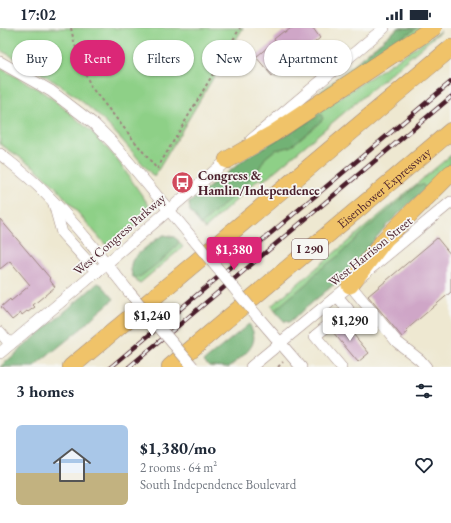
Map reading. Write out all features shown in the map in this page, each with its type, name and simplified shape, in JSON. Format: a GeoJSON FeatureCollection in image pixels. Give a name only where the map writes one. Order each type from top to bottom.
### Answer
{"type":"FeatureCollection","features":[{"type":"Feature","properties":{"kind":"highway"},"geometry":{"type":"LineString","coordinates":[[227,160],[271,136],[433,28]]}},
{"type":"Feature","properties":{"kind":"highway"},"geometry":{"type":"LineString","coordinates":[[71,367],[451,48]]}},
{"type":"Feature","properties":{"kind":"highway","name":"Eisenhower Expressway"},"geometry":{"type":"LineString","coordinates":[[170,367],[451,131]]}},
{"type":"Feature","properties":{"kind":"highway"},"geometry":{"type":"LineString","coordinates":[[344,291],[385,239],[451,173]]}},
{"type":"Feature","properties":{"kind":"street","name":"West Congress Parkway"},"geometry":{"type":"LineString","coordinates":[[0,353],[384,28]]}},
{"type":"Feature","properties":{"kind":"street"},"geometry":{"type":"LineString","coordinates":[[0,62],[51,91],[94,124],[112,142],[301,367]]}},
{"type":"Feature","properties":{"kind":"street"},"geometry":{"type":"LineString","coordinates":[[0,154],[32,180],[52,200],[193,367]]}},
{"type":"Feature","properties":{"kind":"street"},"geometry":{"type":"LineString","coordinates":[[52,200],[62,233],[96,272]]}},
{"type":"Feature","properties":{"kind":"street","name":"West Harrison Street"},"geometry":{"type":"LineString","coordinates":[[251,367],[451,202]]}},
{"type":"Feature","properties":{"kind":"street"},"geometry":{"type":"LineString","coordinates":[[341,367],[315,336],[348,309],[344,291]]}},
{"type":"Feature","properties":{"kind":"street"},"geometry":{"type":"LineString","coordinates":[[344,291],[397,342],[420,360],[426,367]]}},
{"type":"Feature","properties":{"kind":"street"},"geometry":{"type":"LineString","coordinates":[[0,332],[10,344]]}},
{"type":"Feature","properties":{"kind":"path"},"geometry":{"type":"LineString","coordinates":[[71,28],[78,56],[91,87],[157,169],[240,28]]}},
{"type":"Feature","properties":{"kind":"path"},"geometry":{"type":"LineString","coordinates":[[278,367],[283,362]]}},
{"type":"Feature","properties":{"kind":"green space"},"geometry":{"type":"Polygon","coordinates":[[[0,28],[243,28],[236,40],[202,40],[202,76],[214,76],[154,177],[126,144],[96,113],[57,83],[45,76],[62,76],[62,40],[12,40],[12,57],[0,50],[0,28]]]}},
{"type":"Feature","properties":{"kind":"green space"},"geometry":{"type":"Polygon","coordinates":[[[398,28],[424,28],[316,101],[320,92],[340,76],[352,76],[352,66],[398,28]]]}},
{"type":"Feature","properties":{"kind":"green space"},"geometry":{"type":"Polygon","coordinates":[[[398,28],[417,28],[383,49],[366,62],[361,62],[359,60],[398,28]]]}},
{"type":"Feature","properties":{"kind":"green space"},"geometry":{"type":"Polygon","coordinates":[[[440,31],[263,181],[260,178],[205,229],[190,211],[189,203],[238,165],[440,31]]]}},
{"type":"Feature","properties":{"kind":"green space"},"geometry":{"type":"Polygon","coordinates":[[[0,68],[38,89],[54,100],[92,132],[116,158],[148,204],[150,209],[148,215],[114,244],[109,246],[105,244],[54,185],[33,166],[0,144],[0,68]]]}},
{"type":"Feature","properties":{"kind":"green space"},"geometry":{"type":"Polygon","coordinates":[[[321,114],[323,119],[290,147],[275,150],[265,158],[260,167],[247,183],[201,225],[190,211],[189,203],[249,156],[321,114]]]}},
{"type":"Feature","properties":{"kind":"green space"},"geometry":{"type":"Polygon","coordinates":[[[451,155],[451,164],[387,225],[338,281],[289,322],[284,321],[271,306],[451,155]]]}},
{"type":"Feature","properties":{"kind":"green space"},"geometry":{"type":"Polygon","coordinates":[[[422,184],[426,188],[387,225],[338,281],[289,322],[284,321],[275,311],[276,309],[416,186],[422,184]]]}},
{"type":"Feature","properties":{"kind":"green space"},"geometry":{"type":"Polygon","coordinates":[[[164,235],[174,237],[183,247],[139,284],[132,273],[132,264],[152,242],[164,235]]]}},
{"type":"Feature","properties":{"kind":"green space"},"geometry":{"type":"Polygon","coordinates":[[[164,235],[174,237],[179,241],[177,245],[162,260],[141,276],[135,278],[133,277],[131,269],[132,261],[146,247],[164,235]]]}},
{"type":"Feature","properties":{"kind":"green space"},"geometry":{"type":"Polygon","coordinates":[[[98,283],[102,285],[114,299],[83,327],[34,367],[0,367],[98,283]]]}},
{"type":"Feature","properties":{"kind":"green space"},"geometry":{"type":"Polygon","coordinates":[[[249,324],[253,331],[253,343],[246,353],[240,358],[229,367],[209,366],[204,361],[249,324]]]}},
{"type":"Feature","properties":{"kind":"building"},"geometry":{"type":"Polygon","coordinates":[[[291,28],[313,28],[320,38],[318,40],[274,40],[284,31],[285,33],[291,28]]]}},
{"type":"Feature","properties":{"kind":"building"},"geometry":{"type":"Polygon","coordinates":[[[264,50],[264,66],[256,57],[264,50]]]}},
{"type":"Feature","properties":{"kind":"building"},"geometry":{"type":"Polygon","coordinates":[[[0,219],[50,278],[49,279],[55,287],[33,305],[35,307],[22,315],[21,313],[12,320],[1,307],[10,299],[11,301],[30,285],[10,261],[0,269],[0,219]]]}},
{"type":"Feature","properties":{"kind":"building"},"geometry":{"type":"Polygon","coordinates":[[[437,238],[451,255],[451,292],[406,330],[408,332],[402,337],[368,296],[437,238]]]}},
{"type":"Feature","properties":{"kind":"building"},"geometry":{"type":"Polygon","coordinates":[[[343,322],[369,353],[358,362],[332,331],[343,322]]]}},
{"type":"Feature","properties":{"kind":"railway"},"geometry":{"type":"LineString","coordinates":[[111,367],[451,82]]}},
{"type":"Feature","properties":{"kind":"railway"},"geometry":{"type":"LineString","coordinates":[[129,367],[451,97]]}},
{"type":"Feature","properties":{"kind":"place","name":"Congress & Hamlin/Independence"},"geometry":{"type":"Point","coordinates":[183,182]}}]}
